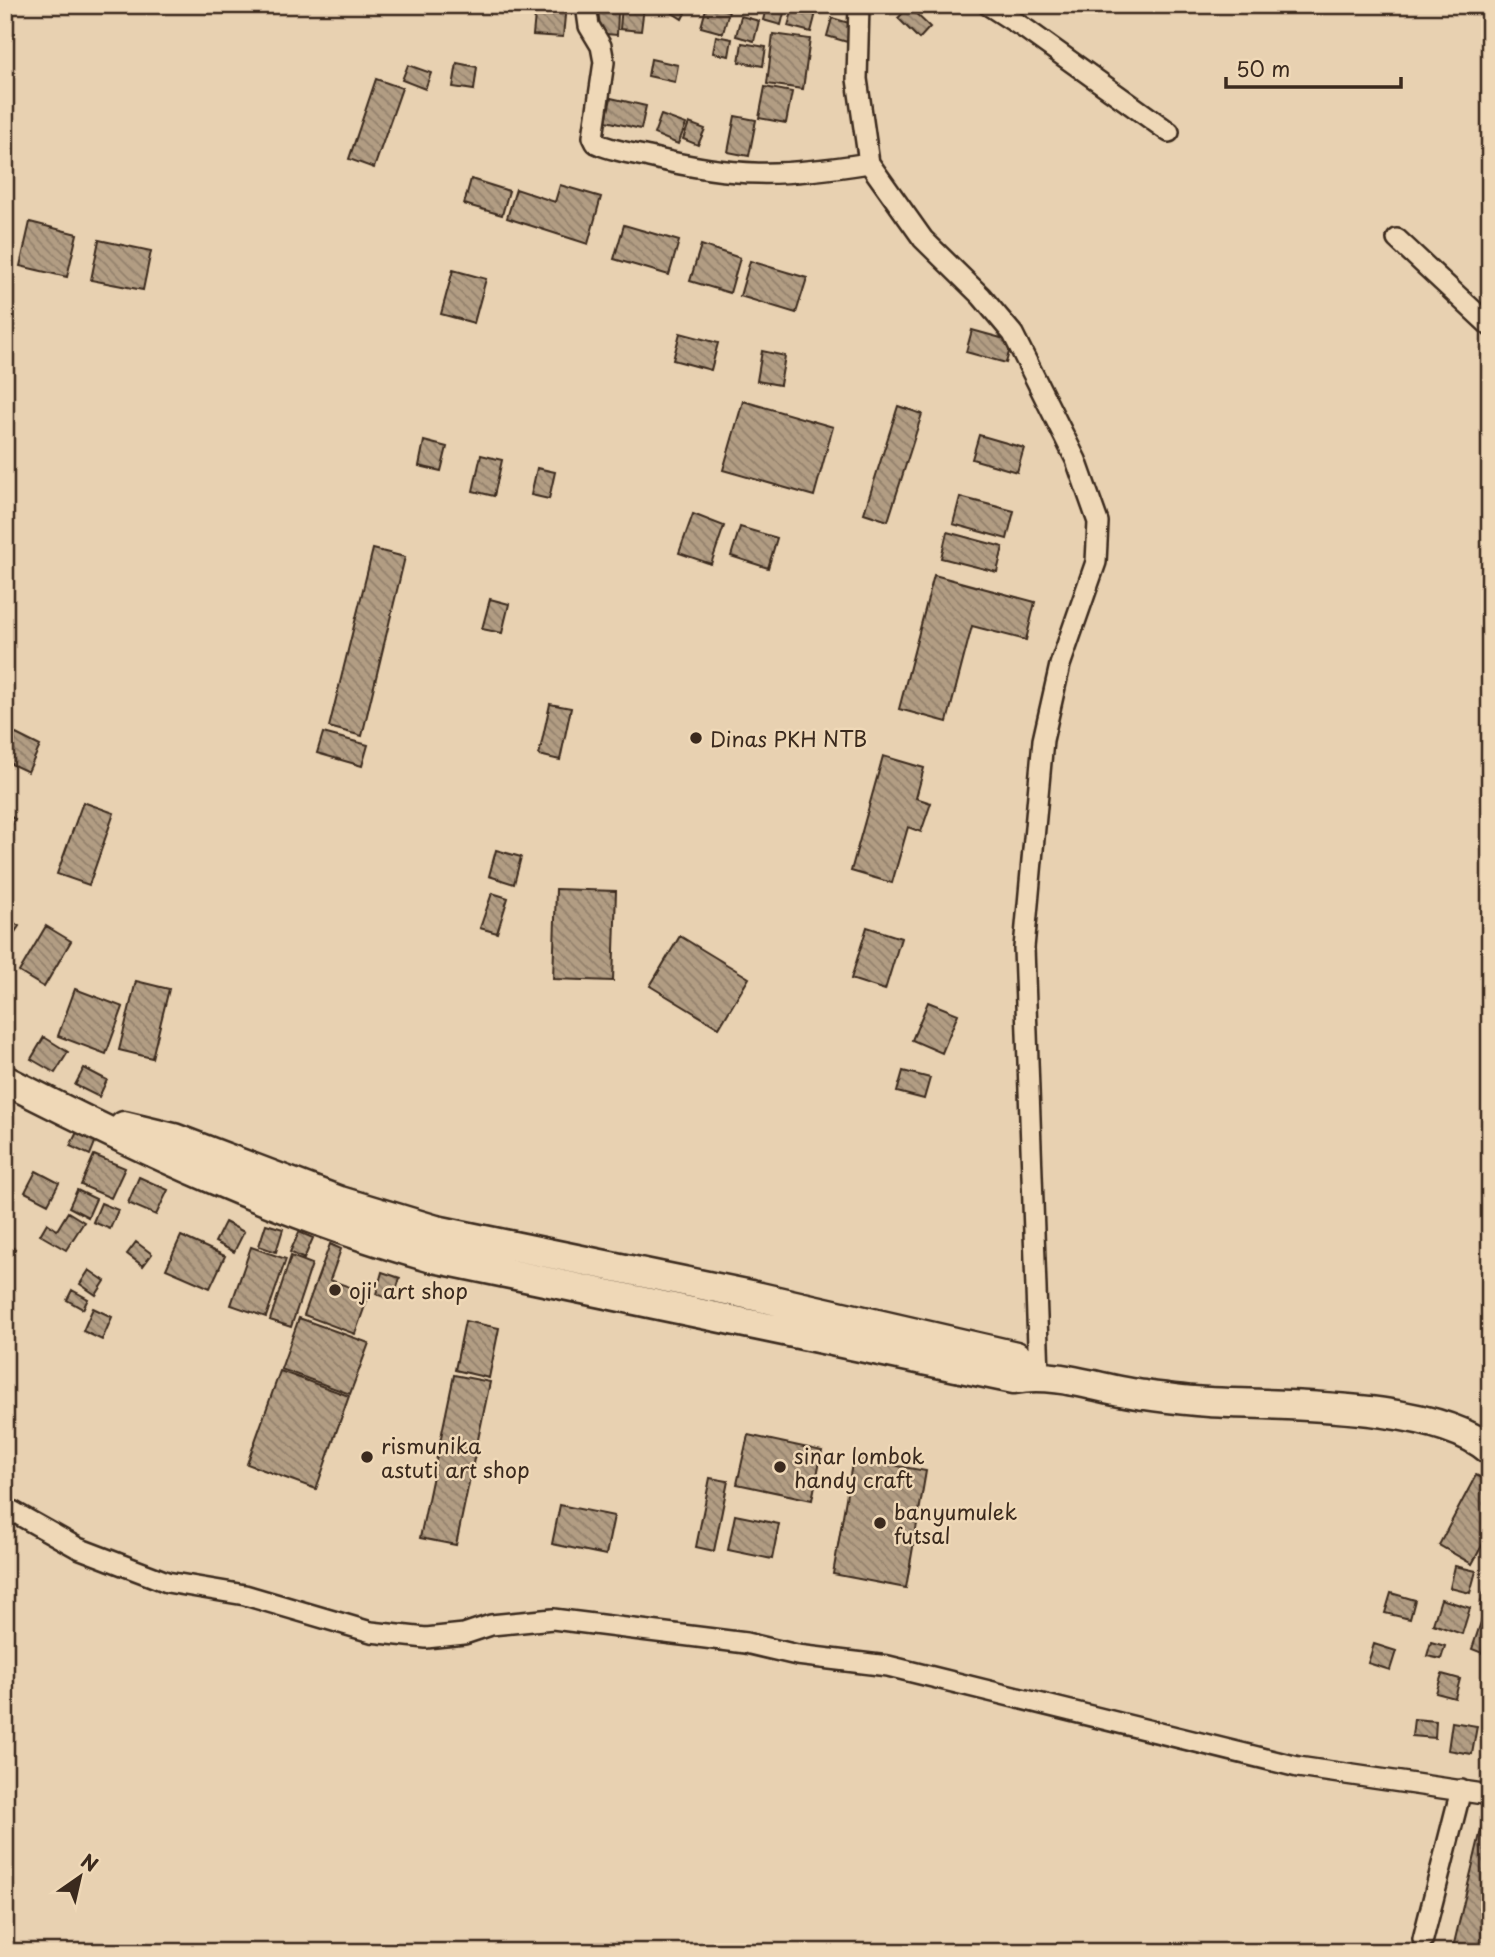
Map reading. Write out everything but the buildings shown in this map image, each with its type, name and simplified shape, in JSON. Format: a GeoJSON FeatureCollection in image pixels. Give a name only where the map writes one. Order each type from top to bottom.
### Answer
{"type":"FeatureCollection","features":[{"type":"Feature","properties":{"kind":"main road"},"geometry":{"type":"LineString","coordinates":[[5,1080],[82,1119],[227,1185],[335,1229],[429,1257],[1014,1379],[1039,1374],[1132,1394],[1206,1402],[1326,1407],[1402,1416],[1487,1442]]}},
{"type":"Feature","properties":{"kind":"main road"},"geometry":{"type":"LineString","coordinates":[[82,1119],[146,1129],[340,1201],[449,1233],[751,1295],[1016,1356],[1039,1374]]}},
{"type":"Feature","properties":{"kind":"main road"},"geometry":{"type":"LineString","coordinates":[[335,1229],[340,1201]]}},
{"type":"Feature","properties":{"kind":"street"},"geometry":{"type":"LineString","coordinates":[[586,5],[589,26],[604,55],[593,137],[596,143],[703,170],[750,175],[805,174],[869,163]]}},
{"type":"Feature","properties":{"kind":"street"},"geometry":{"type":"LineString","coordinates":[[859,5],[857,79],[869,163],[923,239],[981,296],[1013,334],[1076,460],[1098,522],[1096,562],[1060,665],[1043,740],[1024,948],[1039,1374]]}},
{"type":"Feature","properties":{"kind":"street"},"geometry":{"type":"LineString","coordinates":[[988,5],[1169,132]]}},
{"type":"Feature","properties":{"kind":"street"},"geometry":{"type":"LineString","coordinates":[[1397,239],[1490,326]]}},
{"type":"Feature","properties":{"kind":"street"},"geometry":{"type":"LineString","coordinates":[[5,1507],[78,1548],[167,1582],[245,1595],[371,1632],[426,1638],[464,1634],[491,1625],[552,1619],[746,1643],[797,1656],[888,1666],[1298,1767],[1490,1795]]}},
{"type":"Feature","properties":{"kind":"street"},"geometry":{"type":"LineString","coordinates":[[1423,1939],[1461,1790]]}},
{"type":"Feature","properties":{"kind":"place","name":"Dinas PKH NTB"},"geometry":{"type":"Point","coordinates":[696,738]}},
{"type":"Feature","properties":{"kind":"place","name":"oji' art shop"},"geometry":{"type":"Point","coordinates":[335,1290]}},
{"type":"Feature","properties":{"kind":"place","name":"rismunika astuti art shop"},"geometry":{"type":"Point","coordinates":[367,1457]}},
{"type":"Feature","properties":{"kind":"place","name":"sinar lombok handy craft"},"geometry":{"type":"Point","coordinates":[780,1467]}},
{"type":"Feature","properties":{"kind":"place","name":"banyumulek futsal"},"geometry":{"type":"Point","coordinates":[880,1523]}}]}
